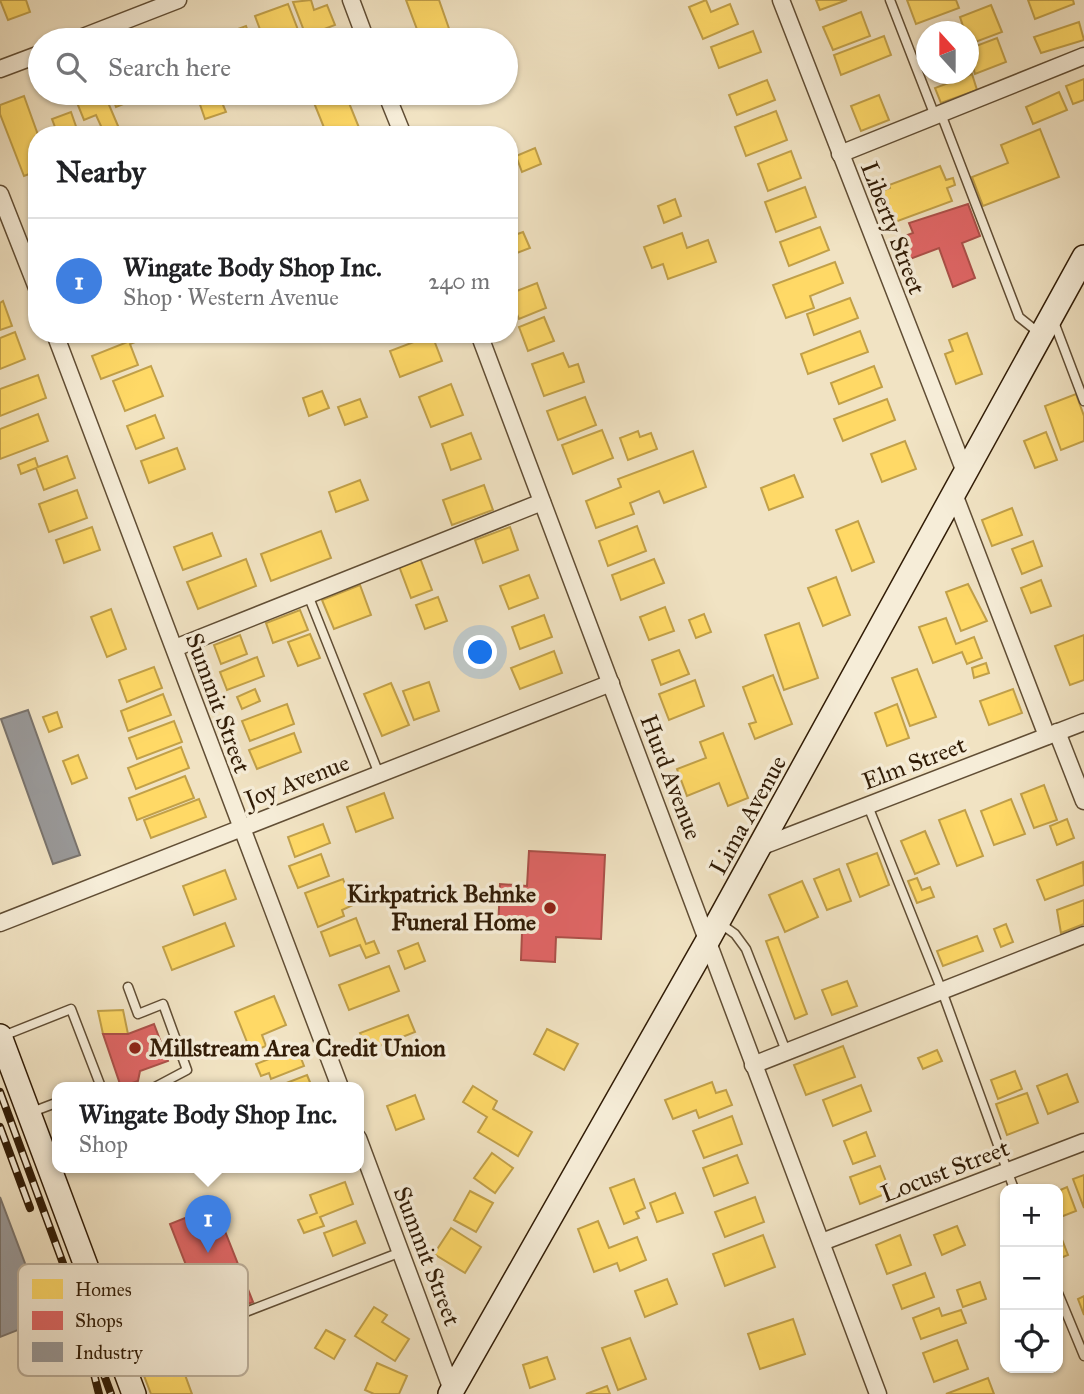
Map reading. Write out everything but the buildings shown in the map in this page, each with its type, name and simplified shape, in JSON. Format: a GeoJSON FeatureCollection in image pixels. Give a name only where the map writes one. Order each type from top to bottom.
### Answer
{"type":"FeatureCollection","features":[{"type":"Feature","properties":{"kind":"main road","name":"Lima Avenue"},"geometry":{"type":"LineString","coordinates":[[451,1392],[760,847],[1084,257]]}},
{"type":"Feature","properties":{"kind":"main road"},"geometry":{"type":"LineString","coordinates":[[0,1036],[85,1264]]}},
{"type":"Feature","properties":{"kind":"main road"},"geometry":{"type":"LineString","coordinates":[[127,1376],[134,1394]]}},
{"type":"Feature","properties":{"kind":"street"},"geometry":{"type":"LineString","coordinates":[[105,28],[176,0]]}},
{"type":"Feature","properties":{"kind":"street"},"geometry":{"type":"LineString","coordinates":[[351,0],[362,28]]}},
{"type":"Feature","properties":{"kind":"street","name":"Liberty Street"},"geometry":{"type":"LineString","coordinates":[[781,0],[965,472]]}},
{"type":"Feature","properties":{"kind":"street"},"geometry":{"type":"LineString","coordinates":[[840,154],[1084,56]]}},
{"type":"Feature","properties":{"kind":"street"},"geometry":{"type":"LineString","coordinates":[[0,69],[28,58]]}},
{"type":"Feature","properties":{"kind":"street"},"geometry":{"type":"LineString","coordinates":[[391,105],[399,126]]}},
{"type":"Feature","properties":{"kind":"street"},"geometry":{"type":"LineString","coordinates":[[0,194],[28,265]]}},
{"type":"Feature","properties":{"kind":"street","name":"Summit Street"},"geometry":{"type":"LineString","coordinates":[[58,343],[338,1082]]}},
{"type":"Feature","properties":{"kind":"street","name":"Hurd Avenue"},"geometry":{"type":"LineString","coordinates":[[483,343],[611,683],[713,931],[753,1065],[878,1394]]}},
{"type":"Feature","properties":{"kind":"street"},"geometry":{"type":"LineString","coordinates":[[954,494],[1052,734],[1084,802]]}},
{"type":"Feature","properties":{"kind":"street"},"geometry":{"type":"LineString","coordinates":[[175,648],[542,502]]}},
{"type":"Feature","properties":{"kind":"street","name":"Joy Avenue"},"geometry":{"type":"LineString","coordinates":[[0,923],[611,683]]}},
{"type":"Feature","properties":{"kind":"street","name":"Elm Street"},"geometry":{"type":"LineString","coordinates":[[760,847],[1084,722]]}},
{"type":"Feature","properties":{"kind":"street"},"geometry":{"type":"LineString","coordinates":[[753,1065],[1084,935]]}},
{"type":"Feature","properties":{"kind":"street","name":"Locust Street"},"geometry":{"type":"LineString","coordinates":[[822,1242],[1084,1142]]}},
{"type":"Feature","properties":{"kind":"street","name":"Summit Street"},"geometry":{"type":"LineString","coordinates":[[364,1152],[451,1392]]}},
{"type":"Feature","properties":{"kind":"lane"},"geometry":{"type":"LineString","coordinates":[[890,0],[1019,317],[1046,325],[1084,401]]}},
{"type":"Feature","properties":{"kind":"lane"},"geometry":{"type":"LineString","coordinates":[[308,595],[379,774]]}},
{"type":"Feature","properties":{"kind":"lane"},"geometry":{"type":"LineString","coordinates":[[867,806],[943,991],[1012,1184]]}},
{"type":"Feature","properties":{"kind":"lane"},"geometry":{"type":"LineString","coordinates":[[713,931],[735,934],[746,949],[786,1051]]}},
{"type":"Feature","properties":{"kind":"lane"},"geometry":{"type":"LineString","coordinates":[[128,987],[138,1014],[163,1004],[187,1070],[164,1082]]}},
{"type":"Feature","properties":{"kind":"lane"},"geometry":{"type":"LineString","coordinates":[[0,1036],[71,1009],[99,1082]]}},
{"type":"Feature","properties":{"kind":"lane"},"geometry":{"type":"LineString","coordinates":[[29,1113],[52,1104]]}},
{"type":"Feature","properties":{"kind":"lane"},"geometry":{"type":"LineString","coordinates":[[248,1311],[401,1252]]}},
{"type":"Feature","properties":{"kind":"lane"},"geometry":{"type":"LineString","coordinates":[[1063,1305],[1084,1356]]}},
{"type":"Feature","properties":{"kind":"railway"},"geometry":{"type":"LineString","coordinates":[[0,1092],[63,1264]]}},
{"type":"Feature","properties":{"kind":"railway"},"geometry":{"type":"LineString","coordinates":[[0,1127],[30,1208]]}},
{"type":"Feature","properties":{"kind":"railway"},"geometry":{"type":"LineString","coordinates":[[94,1376],[99,1394]]}},
{"type":"Feature","properties":{"kind":"railway"},"geometry":{"type":"LineString","coordinates":[[104,1376],[111,1394]]}},
{"type":"Feature","properties":{"kind":"place","name":"Kirkpatrick Behnke Funeral Home"},"geometry":{"type":"Point","coordinates":[550,908]}},
{"type":"Feature","properties":{"kind":"place","name":"Millstream Area Credit Union"},"geometry":{"type":"Point","coordinates":[135,1048]}},
{"type":"Feature","properties":{"kind":"place","name":"Wingate Body Shop Inc."},"geometry":{"type":"Point","coordinates":[208,1253]}}]}
